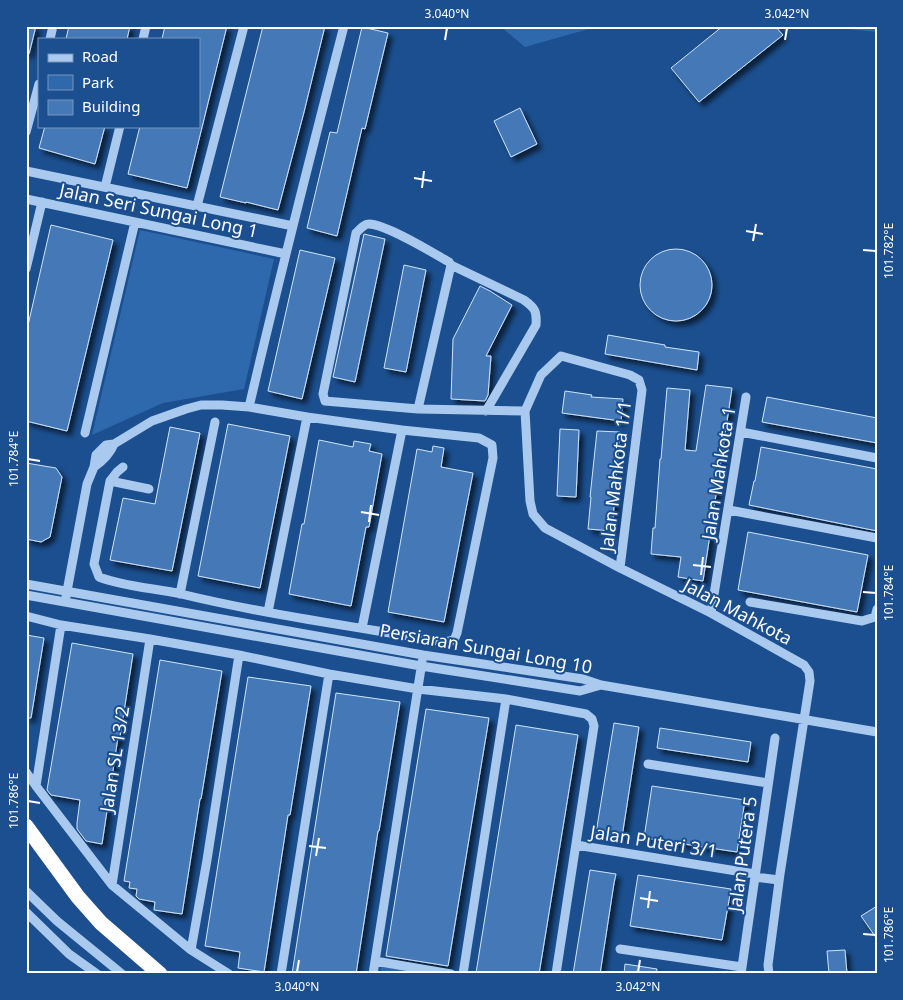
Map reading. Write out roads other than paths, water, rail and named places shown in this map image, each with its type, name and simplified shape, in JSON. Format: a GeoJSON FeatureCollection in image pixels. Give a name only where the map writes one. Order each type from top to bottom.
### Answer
{"type":"FeatureCollection","features":[{"type":"Feature","properties":{"kind":"highway"},"geometry":{"type":"LineString","coordinates":[[26,826],[78,897],[101,923],[160,974]]}},
{"type":"Feature","properties":{"kind":"street"},"geometry":{"type":"LineString","coordinates":[[197,206],[244,26]]}},
{"type":"Feature","properties":{"kind":"street"},"geometry":{"type":"LineString","coordinates":[[249,406],[344,26]]}},
{"type":"Feature","properties":{"kind":"street"},"geometry":{"type":"LineString","coordinates":[[26,132],[38,88]]}},
{"type":"Feature","properties":{"kind":"street"},"geometry":{"type":"LineString","coordinates":[[105,187],[120,128]]}},
{"type":"Feature","properties":{"kind":"street"},"geometry":{"type":"LineString","coordinates":[[26,171],[293,226]]}},
{"type":"Feature","properties":{"kind":"street","name":"Jalan Seri Sungai Long 1"},"geometry":{"type":"LineString","coordinates":[[26,199],[286,254]]}},
{"type":"Feature","properties":{"kind":"street"},"geometry":{"type":"LineString","coordinates":[[26,269],[42,202]]}},
{"type":"Feature","properties":{"kind":"street"},"geometry":{"type":"LineString","coordinates":[[85,433],[135,222]]}},
{"type":"Feature","properties":{"kind":"street"},"geometry":{"type":"LineString","coordinates":[[486,411],[536,325],[537,315],[533,307],[524,300],[452,265],[385,228],[369,224],[362,226],[356,232],[323,394],[325,401],[418,409],[486,411],[525,411]]}},
{"type":"Feature","properties":{"kind":"street"},"geometry":{"type":"LineString","coordinates":[[418,409],[452,265]]}},
{"type":"Feature","properties":{"kind":"street","name":"Jalan Mahkota"},"geometry":{"type":"LineString","coordinates":[[561,356],[541,375],[525,411],[530,501],[533,514],[545,528],[711,613],[804,665],[809,672],[810,681],[779,877],[768,965],[769,974]]}},
{"type":"Feature","properties":{"kind":"street","name":"Jalan Mahkota 1/1"},"geometry":{"type":"LineString","coordinates":[[561,356],[630,375],[638,380],[642,390],[620,568]]}},
{"type":"Feature","properties":{"kind":"street","name":"Jalan Mahkota 1"},"geometry":{"type":"LineString","coordinates":[[711,613],[746,397]]}},
{"type":"Feature","properties":{"kind":"street"},"geometry":{"type":"LineString","coordinates":[[65,602],[87,484],[94,467],[106,457],[114,444],[152,421],[186,409],[201,405],[249,406],[307,417],[480,438],[492,445],[493,458],[454,640],[445,642],[268,612],[111,582],[99,577],[94,564],[110,481],[124,467]]}},
{"type":"Feature","properties":{"kind":"street"},"geometry":{"type":"LineString","coordinates":[[268,612],[307,417]]}},
{"type":"Feature","properties":{"kind":"street"},"geometry":{"type":"LineString","coordinates":[[180,594],[215,422]]}},
{"type":"Feature","properties":{"kind":"street"},"geometry":{"type":"LineString","coordinates":[[362,628],[402,430]]}},
{"type":"Feature","properties":{"kind":"street"},"geometry":{"type":"LineString","coordinates":[[741,432],[877,458]]}},
{"type":"Feature","properties":{"kind":"street"},"geometry":{"type":"LineString","coordinates":[[110,481],[149,489]]}},
{"type":"Feature","properties":{"kind":"street"},"geometry":{"type":"LineString","coordinates":[[728,510],[877,538]]}},
{"type":"Feature","properties":{"kind":"street","name":"Persiaran Sungai Long 10"},"geometry":{"type":"LineString","coordinates":[[26,584],[423,654],[583,679],[601,685]]}},
{"type":"Feature","properties":{"kind":"street","name":"Persiaran Sungai Long 10"},"geometry":{"type":"LineString","coordinates":[[26,595],[421,666],[580,691],[601,685]]}},
{"type":"Feature","properties":{"kind":"street"},"geometry":{"type":"LineString","coordinates":[[750,602],[862,621],[874,617],[877,609]]}},
{"type":"Feature","properties":{"kind":"street"},"geometry":{"type":"LineString","coordinates":[[26,616],[61,625],[150,639],[329,674],[418,689],[506,699],[586,714],[592,719],[594,726],[556,974]]}},
{"type":"Feature","properties":{"kind":"street"},"geometry":{"type":"LineString","coordinates":[[36,786],[61,625]]}},
{"type":"Feature","properties":{"kind":"street","name":"Jalan SL 13/2"},"geometry":{"type":"LineString","coordinates":[[112,885],[150,639]]}},
{"type":"Feature","properties":{"kind":"street"},"geometry":{"type":"LineString","coordinates":[[372,974],[423,654]]}},
{"type":"Feature","properties":{"kind":"street"},"geometry":{"type":"LineString","coordinates":[[191,950],[239,656]]}},
{"type":"Feature","properties":{"kind":"street"},"geometry":{"type":"LineString","coordinates":[[281,974],[329,674]]}},
{"type":"Feature","properties":{"kind":"street"},"geometry":{"type":"LineString","coordinates":[[601,685],[877,732]]}},
{"type":"Feature","properties":{"kind":"street"},"geometry":{"type":"LineString","coordinates":[[462,974],[506,699]]}},
{"type":"Feature","properties":{"kind":"street","name":"Jalan Putera 5"},"geometry":{"type":"LineString","coordinates":[[742,970],[775,738]]}},
{"type":"Feature","properties":{"kind":"street"},"geometry":{"type":"LineString","coordinates":[[648,764],[768,783]]}},
{"type":"Feature","properties":{"kind":"street"},"geometry":{"type":"LineString","coordinates":[[26,772],[112,885],[191,950],[229,974]]}},
{"type":"Feature","properties":{"kind":"street","name":"Jalan Puteri 3/1"},"geometry":{"type":"LineString","coordinates":[[576,845],[779,877]]}},
{"type":"Feature","properties":{"kind":"street"},"geometry":{"type":"LineString","coordinates":[[26,891],[57,921],[122,974]]}},
{"type":"Feature","properties":{"kind":"street"},"geometry":{"type":"LineString","coordinates":[[26,912],[70,954],[97,974]]}},
{"type":"Feature","properties":{"kind":"street"},"geometry":{"type":"LineString","coordinates":[[620,949],[742,970]]}},
{"type":"Feature","properties":{"kind":"street"},"geometry":{"type":"LineString","coordinates":[[375,961],[451,974]]}}]}
